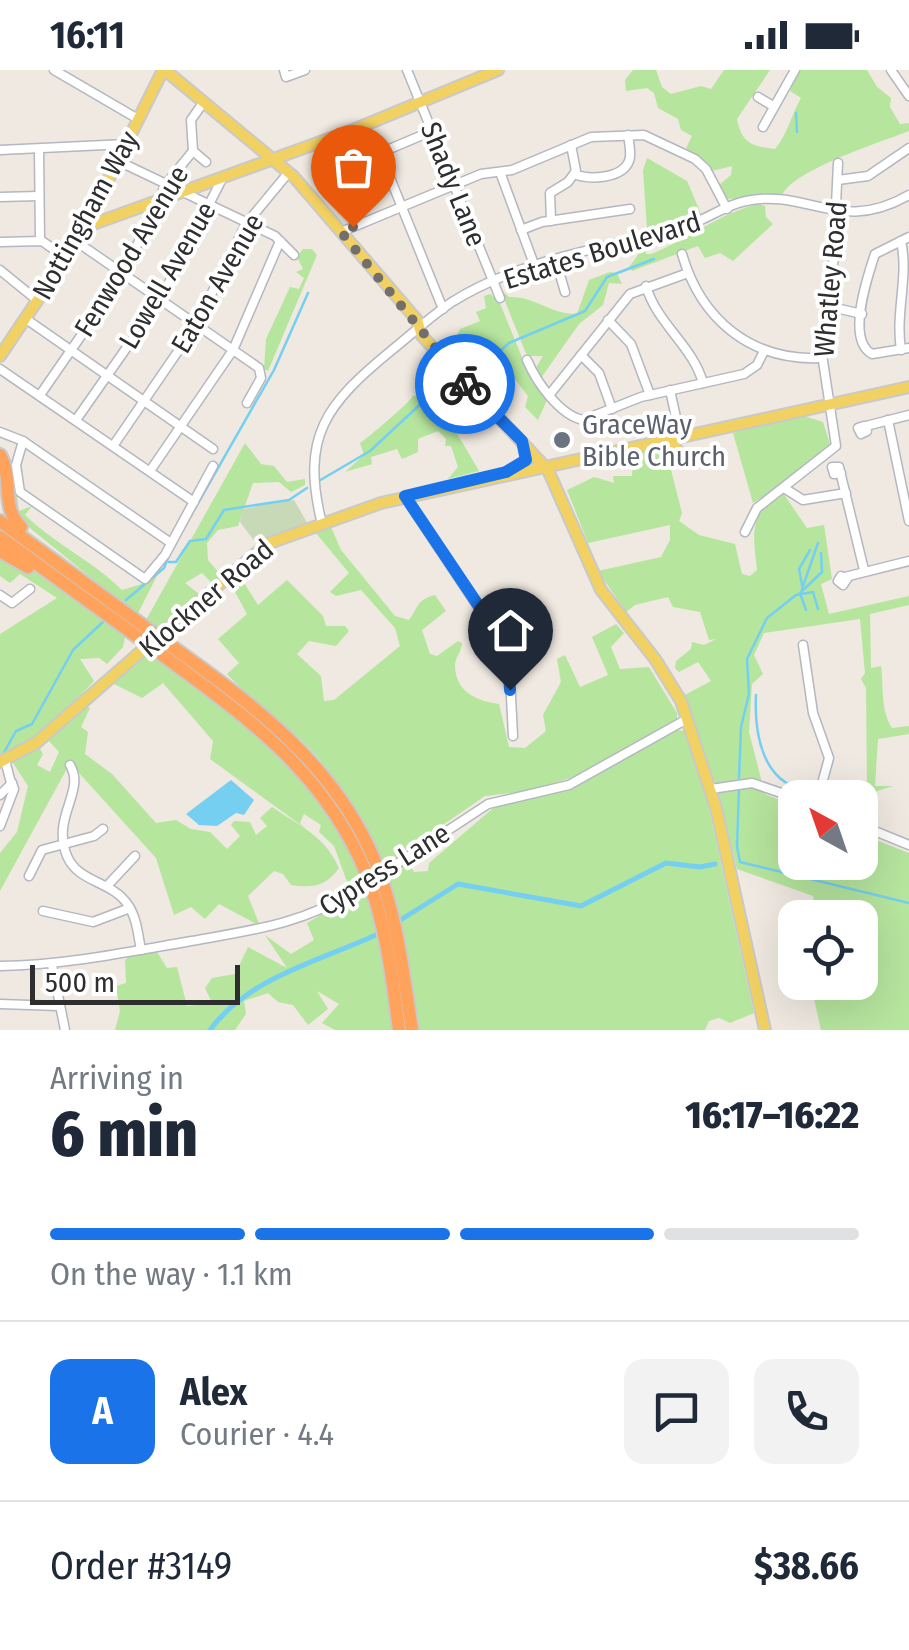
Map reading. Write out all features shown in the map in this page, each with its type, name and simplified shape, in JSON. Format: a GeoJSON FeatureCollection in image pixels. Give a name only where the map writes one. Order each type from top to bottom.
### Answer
{"type":"FeatureCollection","features":[{"type":"Feature","properties":{"kind":"highway"},"geometry":{"type":"LineString","coordinates":[[0,458],[0,480]]}},
{"type":"Feature","properties":{"kind":"highway"},"geometry":{"type":"LineString","coordinates":[[0,458],[5,465],[6,510],[27,532]]}},
{"type":"Feature","properties":{"kind":"highway"},"geometry":{"type":"LineString","coordinates":[[0,513],[114,605]]}},
{"type":"Feature","properties":{"kind":"highway"},"geometry":{"type":"LineString","coordinates":[[0,521],[270,720],[335,791],[368,846],[389,900],[412,1030]]}},
{"type":"Feature","properties":{"kind":"highway"},"geometry":{"type":"LineString","coordinates":[[0,539],[258,724],[322,793],[354,847],[375,898],[399,1030]]}},
{"type":"Feature","properties":{"kind":"highway"},"geometry":{"type":"LineString","coordinates":[[0,551],[60,581]]}},
{"type":"Feature","properties":{"kind":"main road","name":"Nottingham Way"},"geometry":{"type":"LineString","coordinates":[[0,356],[4,340],[26,320],[77,241],[164,70]]}},
{"type":"Feature","properties":{"kind":"main road"},"geometry":{"type":"LineString","coordinates":[[164,70],[289,172],[416,319],[418,328],[541,465],[601,590],[662,669],[687,718],[711,789],[765,1030]]}},
{"type":"Feature","properties":{"kind":"main road"},"geometry":{"type":"LineString","coordinates":[[85,227],[100,225],[274,160],[420,102],[468,76],[498,70]]}},
{"type":"Feature","properties":{"kind":"main road"},"geometry":{"type":"LineString","coordinates":[[256,166],[260,150]]}},
{"type":"Feature","properties":{"kind":"main road"},"geometry":{"type":"LineString","coordinates":[[77,241],[100,225]]}},
{"type":"Feature","properties":{"kind":"main road","name":"Klockner Road"},"geometry":{"type":"LineString","coordinates":[[3,761],[36,744],[261,547],[405,496],[909,387]]}},
{"type":"Feature","properties":{"kind":"main road"},"geometry":{"type":"LineString","coordinates":[[667,438],[680,452]]}},
{"type":"Feature","properties":{"kind":"main road"},"geometry":{"type":"LineString","coordinates":[[506,472],[526,460],[525,446]]}},
{"type":"Feature","properties":{"kind":"street"},"geometry":{"type":"LineString","coordinates":[[54,70],[138,119]]}},
{"type":"Feature","properties":{"kind":"street"},"geometry":{"type":"LineString","coordinates":[[285,74],[305,70]]}},
{"type":"Feature","properties":{"kind":"street","name":"Shady Lane"},"geometry":{"type":"LineString","coordinates":[[407,70],[500,298]]}},
{"type":"Feature","properties":{"kind":"street"},"geometry":{"type":"LineString","coordinates":[[763,127],[795,70]]}},
{"type":"Feature","properties":{"kind":"street"},"geometry":{"type":"LineString","coordinates":[[891,70],[909,96]]}},
{"type":"Feature","properties":{"kind":"street"},"geometry":{"type":"LineString","coordinates":[[758,96],[774,106]]}},
{"type":"Feature","properties":{"kind":"street","name":"Fenwood Avenue"},"geometry":{"type":"LineString","coordinates":[[40,395],[122,274],[166,184],[193,151],[190,120],[203,103]]}},
{"type":"Feature","properties":{"kind":"street"},"geometry":{"type":"LineString","coordinates":[[432,131],[380,153],[443,309]]}},
{"type":"Feature","properties":{"kind":"street"},"geometry":{"type":"LineString","coordinates":[[574,174],[593,178],[622,170],[629,160],[628,136]]}},
{"type":"Feature","properties":{"kind":"street"},"geometry":{"type":"LineString","coordinates":[[341,232],[454,185],[591,137],[648,137],[699,162],[728,209]]}},
{"type":"Feature","properties":{"kind":"street"},"geometry":{"type":"LineString","coordinates":[[0,150],[126,144]]}},
{"type":"Feature","properties":{"kind":"street"},"geometry":{"type":"LineString","coordinates":[[571,145],[574,174]]}},
{"type":"Feature","properties":{"kind":"street"},"geometry":{"type":"LineString","coordinates":[[838,180],[868,176],[909,148]]}},
{"type":"Feature","properties":{"kind":"street"},"geometry":{"type":"LineString","coordinates":[[38,149],[40,241]]}},
{"type":"Feature","properties":{"kind":"street"},"geometry":{"type":"LineString","coordinates":[[193,151],[206,162]]}},
{"type":"Feature","properties":{"kind":"street"},"geometry":{"type":"LineString","coordinates":[[118,160],[280,240],[294,255]]}},
{"type":"Feature","properties":{"kind":"street","name":"Whatley Road"},"geometry":{"type":"LineString","coordinates":[[744,532],[756,509],[835,449],[821,358],[838,163]]}},
{"type":"Feature","properties":{"kind":"street","name":"Eaton Avenue"},"geometry":{"type":"LineString","coordinates":[[113,446],[196,325],[246,224],[289,172]]}},
{"type":"Feature","properties":{"kind":"street"},"geometry":{"type":"LineString","coordinates":[[500,172],[535,267]]}},
{"type":"Feature","properties":{"kind":"street"},"geometry":{"type":"LineString","coordinates":[[551,221],[550,193],[574,174]]}},
{"type":"Feature","properties":{"kind":"street","name":"Lowell Avenue"},"geometry":{"type":"LineString","coordinates":[[76,420],[160,300],[222,179]]}},
{"type":"Feature","properties":{"kind":"street","name":"Estates Boulevard"},"geometry":{"type":"LineString","coordinates":[[322,524],[313,472],[324,421],[349,386],[443,309],[535,267],[692,225],[754,200],[836,212],[870,211],[909,195]]}},
{"type":"Feature","properties":{"kind":"street"},"geometry":{"type":"LineString","coordinates":[[0,197],[39,196]]}},
{"type":"Feature","properties":{"kind":"street"},"geometry":{"type":"LineString","coordinates":[[521,230],[551,221],[630,209]]}},
{"type":"Feature","properties":{"kind":"street"},"geometry":{"type":"LineString","coordinates":[[905,239],[906,268],[898,320],[905,349],[876,354],[862,348],[858,334],[874,254],[905,239]]}},
{"type":"Feature","properties":{"kind":"street"},"geometry":{"type":"LineString","coordinates":[[150,471],[233,350],[280,240]]}},
{"type":"Feature","properties":{"kind":"street"},"geometry":{"type":"LineString","coordinates":[[0,242],[40,241],[66,258]]}},
{"type":"Feature","properties":{"kind":"street"},"geometry":{"type":"LineString","coordinates":[[77,241],[262,372],[247,403]]}},
{"type":"Feature","properties":{"kind":"street"},"geometry":{"type":"LineString","coordinates":[[682,254],[688,273],[718,322],[764,351],[821,358]]}},
{"type":"Feature","properties":{"kind":"street"},"geometry":{"type":"LineString","coordinates":[[556,261],[565,292]]}},
{"type":"Feature","properties":{"kind":"street"},"geometry":{"type":"LineString","coordinates":[[0,270],[38,301]]}},
{"type":"Feature","properties":{"kind":"street"},"geometry":{"type":"LineString","coordinates":[[550,394],[630,294],[688,273]]}},
{"type":"Feature","properties":{"kind":"street"},"geometry":{"type":"LineString","coordinates":[[646,286],[659,318],[697,366],[703,383]]}},
{"type":"Feature","properties":{"kind":"street"},"geometry":{"type":"LineString","coordinates":[[826,306],[862,314]]}},
{"type":"Feature","properties":{"kind":"street"},"geometry":{"type":"LineString","coordinates":[[26,320],[212,448]]}},
{"type":"Feature","properties":{"kind":"street"},"geometry":{"type":"LineString","coordinates":[[608,320],[631,344],[650,395]]}},
{"type":"Feature","properties":{"kind":"street"},"geometry":{"type":"LineString","coordinates":[[527,360],[538,382],[580,420],[650,395],[748,372],[764,351]]}},
{"type":"Feature","properties":{"kind":"street"},"geometry":{"type":"LineString","coordinates":[[581,355],[597,370],[612,408]]}},
{"type":"Feature","properties":{"kind":"street"},"geometry":{"type":"LineString","coordinates":[[0,369],[194,502]]}},
{"type":"Feature","properties":{"kind":"street"},"geometry":{"type":"LineString","coordinates":[[670,390],[680,436]]}},
{"type":"Feature","properties":{"kind":"street"},"geometry":{"type":"LineString","coordinates":[[866,426],[909,415]]}},
{"type":"Feature","properties":{"kind":"street"},"geometry":{"type":"LineString","coordinates":[[888,420],[905,485],[909,521]]}},
{"type":"Feature","properties":{"kind":"street"},"geometry":{"type":"LineString","coordinates":[[0,432],[23,441],[171,543]]}},
{"type":"Feature","properties":{"kind":"street"},"geometry":{"type":"LineString","coordinates":[[23,441],[16,465],[20,492],[148,578],[213,466]]}},
{"type":"Feature","properties":{"kind":"street"},"geometry":{"type":"LineString","coordinates":[[895,452],[909,449]]}},
{"type":"Feature","properties":{"kind":"street"},"geometry":{"type":"LineString","coordinates":[[841,473],[864,570]]}},
{"type":"Feature","properties":{"kind":"street"},"geometry":{"type":"LineString","coordinates":[[784,488],[803,500],[846,493]]}},
{"type":"Feature","properties":{"kind":"street"},"geometry":{"type":"LineString","coordinates":[[405,496],[502,643],[510,677],[512,736]]}},
{"type":"Feature","properties":{"kind":"street"},"geometry":{"type":"LineString","coordinates":[[845,577],[909,561]]}},
{"type":"Feature","properties":{"kind":"street"},"geometry":{"type":"LineString","coordinates":[[0,595],[14,607],[30,589]]}},
{"type":"Feature","properties":{"kind":"street"},"geometry":{"type":"LineString","coordinates":[[803,644],[813,713],[828,753],[825,780]]}},
{"type":"Feature","properties":{"kind":"street","name":"Cypress Lane"},"geometry":{"type":"LineString","coordinates":[[0,966],[52,965],[282,925],[356,890],[488,804],[568,784],[687,718]]}},
{"type":"Feature","properties":{"kind":"street"},"geometry":{"type":"LineString","coordinates":[[0,826],[14,789],[3,761]]}},
{"type":"Feature","properties":{"kind":"street"},"geometry":{"type":"LineString","coordinates":[[70,764],[76,782],[62,820],[64,844],[76,869],[108,886],[130,908],[141,950]]}},
{"type":"Feature","properties":{"kind":"street"},"geometry":{"type":"LineString","coordinates":[[0,796],[11,782]]}},
{"type":"Feature","properties":{"kind":"street"},"geometry":{"type":"LineString","coordinates":[[711,789],[752,783],[778,792]]}},
{"type":"Feature","properties":{"kind":"street"},"geometry":{"type":"LineString","coordinates":[[29,876],[39,852],[97,835],[103,828]]}},
{"type":"Feature","properties":{"kind":"street"},"geometry":{"type":"LineString","coordinates":[[878,832],[909,845]]}},
{"type":"Feature","properties":{"kind":"street"},"geometry":{"type":"LineString","coordinates":[[108,886],[136,856]]}},
{"type":"Feature","properties":{"kind":"street"},"geometry":{"type":"LineString","coordinates":[[44,912],[93,922],[130,908]]}},
{"type":"Feature","properties":{"kind":"street"},"geometry":{"type":"LineString","coordinates":[[52,965],[64,1030]]}},
{"type":"Feature","properties":{"kind":"street"},"geometry":{"type":"LineString","coordinates":[[0,1004],[58,1006]]}},
{"type":"Feature","properties":{"kind":"green space"},"geometry":{"type":"Polygon","coordinates":[[[633,70],[656,70],[662,87],[671,94],[701,86],[711,89],[724,70],[770,70],[737,119],[749,142],[775,149],[801,98],[790,91],[798,70],[867,70],[877,87],[891,98],[890,107],[900,124],[909,123],[909,131],[818,167],[789,186],[782,196],[726,199],[719,185],[731,175],[732,166],[712,171],[686,148],[692,136],[681,130],[678,119],[658,108],[654,93],[647,88],[626,91],[625,80],[633,70]]]}},
{"type":"Feature","properties":{"kind":"green space"},"geometry":{"type":"Polygon","coordinates":[[[647,158],[687,181],[701,214],[647,229],[643,170],[647,158]]]}},
{"type":"Feature","properties":{"kind":"green space"},"geometry":{"type":"Polygon","coordinates":[[[759,204],[765,206],[766,217],[773,224],[733,261],[720,253],[705,258],[698,246],[632,271],[629,267],[638,255],[634,244],[643,244],[646,254],[651,254],[731,213],[759,204]]]}},
{"type":"Feature","properties":{"kind":"green space"},"geometry":{"type":"Polygon","coordinates":[[[303,249],[312,249],[317,255],[268,371],[264,369],[266,339],[290,287],[299,289],[304,278],[296,272],[303,269],[297,257],[303,249]]]}},
{"type":"Feature","properties":{"kind":"green space"},"geometry":{"type":"Polygon","coordinates":[[[617,273],[622,284],[609,283],[603,305],[579,324],[541,378],[534,371],[543,356],[527,356],[500,289],[509,297],[577,314],[589,280],[617,273]]]}},
{"type":"Feature","properties":{"kind":"green space"},"geometry":{"type":"Polygon","coordinates":[[[490,294],[499,301],[532,382],[547,400],[538,420],[525,407],[528,396],[503,364],[478,386],[450,353],[460,329],[480,321],[476,312],[486,308],[484,296],[490,294]]]}},
{"type":"Feature","properties":{"kind":"green space"},"geometry":{"type":"Polygon","coordinates":[[[447,371],[470,399],[431,409],[458,435],[479,471],[448,479],[458,467],[451,446],[445,446],[446,439],[438,431],[418,439],[418,452],[402,459],[397,449],[371,457],[372,464],[345,472],[364,455],[360,443],[413,396],[445,390],[447,371]]]}},
{"type":"Feature","properties":{"kind":"green space"},"geometry":{"type":"Polygon","coordinates":[[[804,416],[823,422],[831,447],[807,469],[753,503],[733,433],[804,416]]]}},
{"type":"Feature","properties":{"kind":"green space"},"geometry":{"type":"Polygon","coordinates":[[[663,439],[682,513],[679,521],[699,535],[735,544],[742,574],[750,576],[757,570],[754,535],[758,517],[783,493],[807,528],[824,525],[832,579],[821,584],[829,614],[909,596],[909,605],[870,614],[871,668],[881,666],[888,721],[892,728],[909,726],[909,734],[878,739],[875,780],[867,780],[866,688],[861,679],[865,673],[860,619],[764,633],[754,655],[763,674],[752,684],[749,732],[765,794],[778,799],[778,880],[878,880],[878,841],[909,853],[909,1030],[821,1030],[814,1000],[878,1000],[878,900],[814,900],[813,896],[737,869],[717,788],[683,696],[711,681],[698,662],[679,672],[675,668],[692,642],[704,645],[716,639],[709,640],[700,612],[673,607],[668,597],[635,605],[626,612],[598,571],[661,557],[670,540],[670,525],[588,543],[567,490],[594,477],[614,483],[613,476],[632,476],[634,445],[663,439]]]}},
{"type":"Feature","properties":{"kind":"green space"},"geometry":{"type":"Polygon","coordinates":[[[245,443],[261,464],[274,466],[287,482],[305,479],[305,485],[291,492],[279,482],[253,483],[238,526],[218,530],[207,543],[208,560],[221,575],[212,583],[202,573],[185,583],[199,594],[157,629],[146,620],[245,443]]]}},
{"type":"Feature","properties":{"kind":"green space"},"geometry":{"type":"Polygon","coordinates":[[[0,446],[12,461],[19,511],[32,506],[25,515],[122,590],[145,583],[164,562],[137,615],[9,511],[0,446]]]}},
{"type":"Feature","properties":{"kind":"green space"},"geometry":{"type":"Polygon","coordinates":[[[294,500],[309,526],[258,546],[240,522],[243,509],[294,500]]]}},
{"type":"Feature","properties":{"kind":"green space"},"geometry":{"type":"Polygon","coordinates":[[[331,527],[341,550],[395,616],[409,620],[421,602],[435,595],[446,611],[422,630],[430,654],[437,656],[458,641],[462,643],[455,665],[459,682],[469,694],[499,704],[509,747],[525,748],[546,731],[543,715],[561,682],[557,659],[565,655],[580,687],[608,675],[592,637],[616,624],[624,633],[611,647],[620,669],[649,667],[677,713],[677,719],[571,778],[528,791],[485,796],[402,853],[414,872],[428,871],[429,863],[498,804],[578,784],[677,730],[685,731],[705,791],[754,1013],[730,1023],[719,1018],[709,1021],[705,1030],[417,1030],[396,918],[373,848],[357,815],[313,752],[227,674],[239,663],[218,639],[247,614],[229,581],[239,575],[258,605],[287,580],[323,616],[326,626],[345,626],[349,631],[336,646],[309,641],[297,654],[321,676],[324,701],[334,700],[400,646],[395,628],[361,590],[336,596],[330,592],[349,573],[315,532],[331,527]]]}},
{"type":"Feature","properties":{"kind":"green space"},"geometry":{"type":"Polygon","coordinates":[[[0,554],[30,569],[125,637],[123,647],[107,664],[99,658],[80,659],[94,681],[38,738],[0,757],[0,634],[57,598],[20,574],[10,583],[0,576],[0,554]]]}},
{"type":"Feature","properties":{"kind":"green space"},"geometry":{"type":"Polygon","coordinates":[[[148,651],[270,744],[336,825],[362,878],[350,890],[334,846],[319,832],[321,825],[304,814],[300,823],[305,828],[210,759],[213,741],[163,683],[142,698],[112,683],[148,651]]]}},
{"type":"Feature","properties":{"kind":"green space"},"geometry":{"type":"Polygon","coordinates":[[[85,706],[90,708],[81,727],[88,732],[85,754],[112,774],[156,823],[176,820],[191,829],[210,832],[227,849],[240,836],[231,825],[234,821],[250,822],[256,835],[267,826],[260,818],[272,807],[319,839],[339,868],[323,883],[305,886],[291,885],[283,874],[274,871],[248,896],[260,926],[219,904],[205,919],[191,907],[174,915],[156,858],[70,763],[0,891],[0,853],[17,832],[28,786],[13,763],[39,747],[43,754],[37,765],[50,772],[59,752],[47,739],[85,706]]]}},
{"type":"Feature","properties":{"kind":"green space"},"geometry":{"type":"Polygon","coordinates":[[[370,886],[393,1030],[335,1030],[322,1023],[339,1004],[317,991],[328,1009],[308,1025],[293,1005],[278,1002],[268,993],[244,1001],[246,1014],[235,1030],[115,1030],[120,1011],[116,986],[126,983],[125,960],[132,954],[157,952],[167,968],[177,967],[187,1006],[212,1003],[205,988],[212,978],[235,974],[248,947],[287,968],[265,935],[291,954],[314,940],[307,923],[370,886]]]}},
{"type":"Feature","properties":{"kind":"water"},"geometry":{"type":"Polygon","coordinates":[[[231,780],[254,800],[244,815],[236,813],[217,826],[199,825],[186,814],[231,780]]]}},
{"type":"Feature","properties":{"kind":"waterway"},"geometry":{"type":"LineString","coordinates":[[796,113],[797,132]]}},
{"type":"Feature","properties":{"kind":"waterway"},"geometry":{"type":"LineString","coordinates":[[474,375],[509,343],[585,311],[607,277],[654,259]]}},
{"type":"Feature","properties":{"kind":"waterway"},"geometry":{"type":"LineString","coordinates":[[181,533],[274,370],[308,293]]}},
{"type":"Feature","properties":{"kind":"waterway"},"geometry":{"type":"LineString","coordinates":[[317,482],[370,451],[426,399],[459,391]]}},
{"type":"Feature","properties":{"kind":"waterway"},"geometry":{"type":"LineString","coordinates":[[169,562],[176,562],[190,541],[206,539],[224,510],[289,500],[307,488]]}},
{"type":"Feature","properties":{"kind":"waterway"},"geometry":{"type":"LineString","coordinates":[[802,589],[818,543]]}},
{"type":"Feature","properties":{"kind":"waterway"},"geometry":{"type":"LineString","coordinates":[[802,585],[799,569],[810,550]]}},
{"type":"Feature","properties":{"kind":"waterway"},"geometry":{"type":"LineString","coordinates":[[806,610],[800,593],[822,572],[821,553]]}},
{"type":"Feature","properties":{"kind":"waterway"},"geometry":{"type":"LineString","coordinates":[[126,600],[164,568],[168,558]]}},
{"type":"Feature","properties":{"kind":"waterway"},"geometry":{"type":"LineString","coordinates":[[739,778],[741,727],[749,694],[747,659],[767,618],[796,595],[813,592],[818,609]]}},
{"type":"Feature","properties":{"kind":"waterway"},"geometry":{"type":"LineString","coordinates":[[2,756],[16,731],[32,724],[73,650],[103,622]]}},
{"type":"Feature","properties":{"kind":"waterway"},"geometry":{"type":"LineString","coordinates":[[756,695],[760,741],[772,769],[783,780]]}},
{"type":"Feature","properties":{"kind":"waterway"},"geometry":{"type":"LineString","coordinates":[[739,789],[740,862],[909,903]]}},
{"type":"Feature","properties":{"kind":"waterway"},"geometry":{"type":"LineString","coordinates":[[402,919],[458,884],[581,906],[666,863],[700,867],[715,864]]}},
{"type":"Feature","properties":{"kind":"waterway"},"geometry":{"type":"LineString","coordinates":[[210,1030],[226,1012],[265,983],[378,934]]}},
{"type":"Feature","properties":{"kind":"way so far"},"geometry":{"type":"LineString","coordinates":[[353,227],[341,232],[465,384]]}},
{"type":"Feature","properties":{"kind":"place","name":"GraceWay Bible Church"},"geometry":{"type":"Point","coordinates":[562,440]}},
{"type":"Feature","properties":{"kind":"route"},"geometry":{"type":"LineString","coordinates":[[465,384],[522,441],[526,460],[506,472],[405,496],[499,636],[508,659],[510,690]]}}]}
